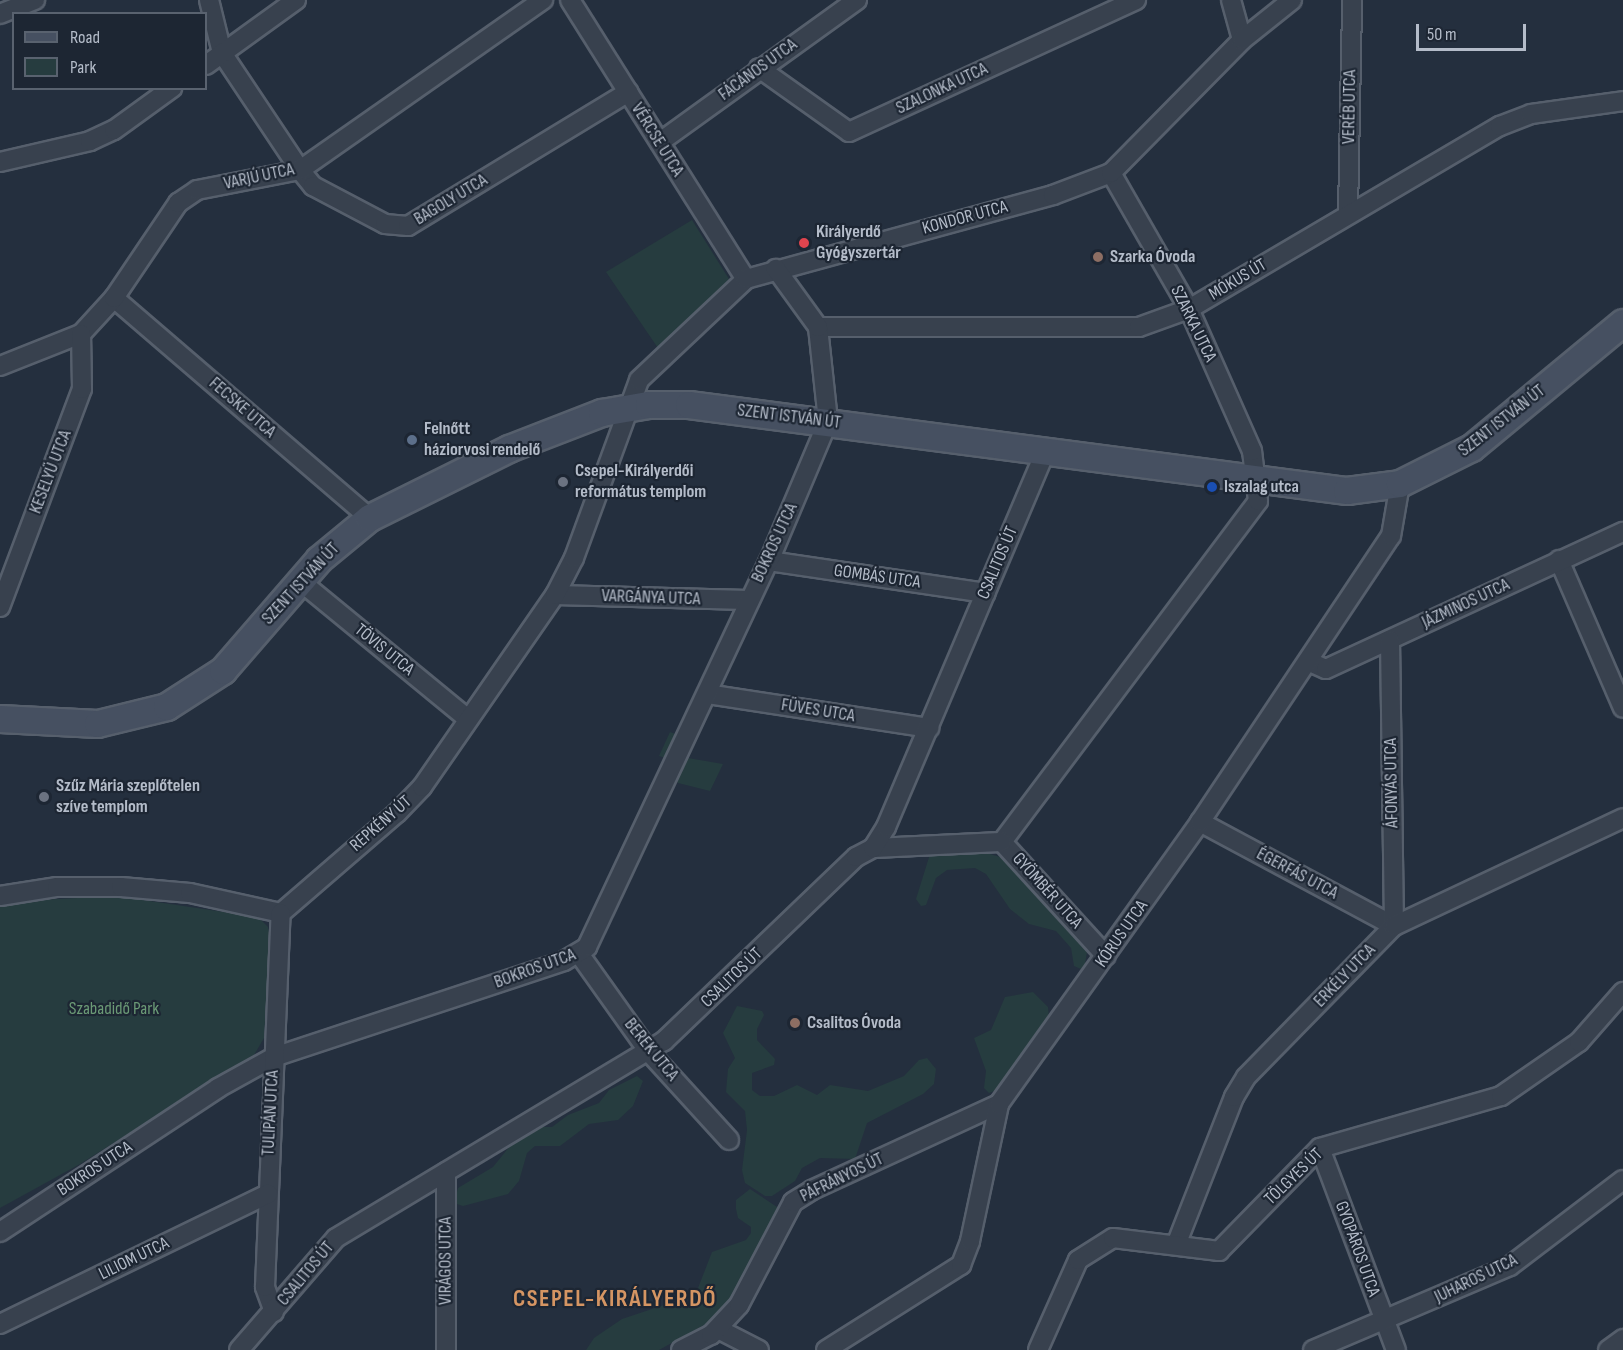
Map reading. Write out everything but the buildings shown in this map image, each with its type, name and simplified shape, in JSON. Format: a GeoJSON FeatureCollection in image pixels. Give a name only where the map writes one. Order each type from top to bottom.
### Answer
{"type":"FeatureCollection","features":[{"type":"Feature","properties":{"kind":"street"},"geometry":{"type":"LineString","coordinates":[[0,14],[35,0]]}},
{"type":"Feature","properties":{"kind":"street","name":"BAGOLY UTCA"},"geometry":{"type":"LineString","coordinates":[[209,0],[222,53],[300,170],[313,186],[385,224],[408,226],[628,92]]}},
{"type":"Feature","properties":{"kind":"street"},"geometry":{"type":"LineString","coordinates":[[207,64],[296,0]]}},
{"type":"Feature","properties":{"kind":"street","name":"VARJÚ UTCA"},"geometry":{"type":"LineString","coordinates":[[0,366],[81,334],[114,298],[178,203],[197,190],[300,170],[543,0]]}},
{"type":"Feature","properties":{"kind":"street","name":"VÉRCSE UTCA"},"geometry":{"type":"LineString","coordinates":[[570,0],[746,279]]}},
{"type":"Feature","properties":{"kind":"street","name":"SZALONKA UTCA"},"geometry":{"type":"LineString","coordinates":[[759,68],[849,132],[1136,0]]}},
{"type":"Feature","properties":{"kind":"street"},"geometry":{"type":"LineString","coordinates":[[1231,0],[1242,40]]}},
{"type":"Feature","properties":{"kind":"street","name":"KONDOR UTCA"},"geometry":{"type":"LineString","coordinates":[[629,408],[639,380],[746,279],[1053,195],[1111,173],[1242,40],[1292,0]]}},
{"type":"Feature","properties":{"kind":"street","name":"VERÉB UTCA"},"geometry":{"type":"LineString","coordinates":[[1348,214],[1352,0]]}},
{"type":"Feature","properties":{"kind":"street","name":"FÁCÁNOS UTCA"},"geometry":{"type":"LineString","coordinates":[[660,142],[850,2]]}},
{"type":"Feature","properties":{"kind":"street"},"geometry":{"type":"LineString","coordinates":[[0,162],[90,141],[114,130],[169,90]]}},
{"type":"Feature","properties":{"kind":"street","name":"MÓKUS ÚT"},"geometry":{"type":"LineString","coordinates":[[818,327],[1139,327],[1189,309],[1500,126],[1531,114],[1623,100]]}},
{"type":"Feature","properties":{"kind":"street","name":"SZARKA UTCA"},"geometry":{"type":"LineString","coordinates":[[1111,173],[1189,309],[1251,451],[1258,482]]}},
{"type":"Feature","properties":{"kind":"street"},"geometry":{"type":"LineString","coordinates":[[776,269],[818,327],[828,422]]}},
{"type":"Feature","properties":{"kind":"street","name":"FECSKE UTCA"},"geometry":{"type":"LineString","coordinates":[[114,298],[370,518]]}},
{"type":"Feature","properties":{"kind":"street","name":"SZENT ISTVÁN ÚT"},"geometry":{"type":"LineString","coordinates":[[0,719],[98,724],[167,707],[223,671],[300,581],[370,518],[548,432],[629,408],[689,405],[1347,492],[1400,484],[1472,448],[1623,324]]}},
{"type":"Feature","properties":{"kind":"street","name":"KESELYŰ UTCA"},"geometry":{"type":"LineString","coordinates":[[0,607],[82,389],[81,334]]}},
{"type":"Feature","properties":{"kind":"street","name":"REPKÉNY ÚT"},"geometry":{"type":"LineString","coordinates":[[281,913],[408,803],[555,595],[574,558],[629,408]]}},
{"type":"Feature","properties":{"kind":"street","name":"BOKROS UTCA"},"geometry":{"type":"LineString","coordinates":[[0,1232],[218,1088],[274,1057],[580,955],[592,939],[707,694],[748,600],[769,561],[828,422]]}},
{"type":"Feature","properties":{"kind":"street","name":"CSALITOS ÚT"},"geometry":{"type":"LineString","coordinates":[[239,1350],[336,1238],[649,1052],[686,1024],[856,857],[873,848],[886,828],[1045,453]]}},
{"type":"Feature","properties":{"kind":"street"},"geometry":{"type":"LineString","coordinates":[[1002,842],[1254,511],[1258,482]]}},
{"type":"Feature","properties":{"kind":"street","name":"KÓRUS UTCA"},"geometry":{"type":"LineString","coordinates":[[826,1350],[961,1265],[970,1241],[999,1104],[1200,822],[1310,662],[1392,536],[1400,484]]}},
{"type":"Feature","properties":{"kind":"street","name":"JÁZMINOS UTCA"},"geometry":{"type":"LineString","coordinates":[[1310,662],[1326,669],[1623,532]]}},
{"type":"Feature","properties":{"kind":"street"},"geometry":{"type":"LineString","coordinates":[[1559,560],[1623,708]]}},
{"type":"Feature","properties":{"kind":"street","name":"GOMBÁS UTCA"},"geometry":{"type":"LineString","coordinates":[[769,561],[986,593]]}},
{"type":"Feature","properties":{"kind":"street","name":"TÖVIS UTCA"},"geometry":{"type":"LineString","coordinates":[[300,581],[468,719]]}},
{"type":"Feature","properties":{"kind":"street","name":"VARGÁNYA UTCA"},"geometry":{"type":"LineString","coordinates":[[555,595],[748,600]]}},
{"type":"Feature","properties":{"kind":"street","name":"ÁFONYÁS UTCA"},"geometry":{"type":"LineString","coordinates":[[1390,640],[1394,926]]}},
{"type":"Feature","properties":{"kind":"street","name":"FÜVES UTCA"},"geometry":{"type":"LineString","coordinates":[[707,694],[929,728]]}},
{"type":"Feature","properties":{"kind":"street","name":"ERKÉLY UTCA"},"geometry":{"type":"LineString","coordinates":[[1176,1245],[1234,1097],[1246,1077],[1394,926],[1623,818]]}},
{"type":"Feature","properties":{"kind":"street","name":"ÉGERFÁS UTCA"},"geometry":{"type":"LineString","coordinates":[[1200,822],[1394,926]]}},
{"type":"Feature","properties":{"kind":"street","name":"GYÖMBÉR UTCA"},"geometry":{"type":"LineString","coordinates":[[873,848],[1002,842],[1106,956]]}},
{"type":"Feature","properties":{"kind":"street"},"geometry":{"type":"LineString","coordinates":[[0,896],[57,887],[121,887],[190,894],[281,913]]}},
{"type":"Feature","properties":{"kind":"street","name":"TULIPÁN UTCA"},"geometry":{"type":"LineString","coordinates":[[274,1312],[265,1287],[281,913]]}},
{"type":"Feature","properties":{"kind":"street","name":"BEREK UTCA"},"geometry":{"type":"LineString","coordinates":[[580,955],[649,1052],[729,1140]]}},
{"type":"Feature","properties":{"kind":"street","name":"TÖLGYES ÚT"},"geometry":{"type":"LineString","coordinates":[[1038,1350],[1078,1260],[1113,1238],[1219,1251],[1320,1148],[1501,1096],[1579,1042],[1623,993]]}},
{"type":"Feature","properties":{"kind":"street","name":"PÁFRÁNYOS ÚT"},"geometry":{"type":"LineString","coordinates":[[681,1350],[718,1329],[739,1305],[793,1202],[812,1190],[999,1104]]}},
{"type":"Feature","properties":{"kind":"street","name":"GYOPÁROS UTCA"},"geometry":{"type":"LineString","coordinates":[[1320,1148],[1383,1321],[1396,1350]]}},
{"type":"Feature","properties":{"kind":"street","name":"VIRÁGOS UTCA"},"geometry":{"type":"LineString","coordinates":[[446,1172],[446,1350]]}},
{"type":"Feature","properties":{"kind":"street","name":"JUHAROS UTCA"},"geometry":{"type":"LineString","coordinates":[[1313,1350],[1510,1266],[1623,1180]]}},
{"type":"Feature","properties":{"kind":"street","name":"LILIOM UTCA"},"geometry":{"type":"LineString","coordinates":[[0,1324],[268,1194]]}},
{"type":"Feature","properties":{"kind":"street"},"geometry":{"type":"LineString","coordinates":[[718,1329],[759,1350]]}},
{"type":"Feature","properties":{"kind":"street"},"geometry":{"type":"LineString","coordinates":[[1608,1350],[1623,1339]]}},
{"type":"Feature","properties":{"kind":"green space"},"geometry":{"type":"Polygon","coordinates":[[[692,220],[729,279],[660,351],[606,272],[692,220]]]}},
{"type":"Feature","properties":{"kind":"green space"},"geometry":{"type":"Polygon","coordinates":[[[670,732],[678,735],[688,758],[723,764],[710,791],[678,783],[669,759],[659,756],[670,732]]]}},
{"type":"Feature","properties":{"kind":"green space"},"geometry":{"type":"Polygon","coordinates":[[[948,848],[973,849],[1017,862],[1081,935],[1087,952],[1085,964],[1081,969],[1074,966],[1071,948],[1056,931],[1029,924],[1010,909],[986,874],[975,868],[947,870],[936,878],[926,905],[921,906],[916,899],[930,854],[948,848]]]}},
{"type":"Feature","properties":{"kind":"green space","name":"Szabadidő Park"},"geometry":{"type":"Polygon","coordinates":[[[116,896],[258,917],[268,927],[270,937],[264,1038],[254,1055],[80,1164],[0,1208],[0,902],[116,896]]]}},
{"type":"Feature","properties":{"kind":"green space"},"geometry":{"type":"Polygon","coordinates":[[[1033,992],[1048,1007],[1049,1017],[1002,1088],[989,1093],[984,1088],[986,1071],[974,1038],[991,1030],[1005,997],[1033,992]]]}},
{"type":"Feature","properties":{"kind":"green space"},"geometry":{"type":"Polygon","coordinates":[[[737,1006],[762,1011],[764,1015],[757,1029],[757,1040],[775,1059],[774,1065],[752,1073],[752,1090],[760,1096],[774,1096],[797,1085],[817,1095],[830,1085],[868,1091],[904,1076],[919,1060],[927,1058],[936,1069],[934,1084],[923,1094],[867,1123],[855,1159],[820,1158],[802,1168],[795,1181],[772,1196],[765,1196],[745,1183],[742,1170],[747,1130],[745,1111],[726,1092],[728,1069],[735,1058],[723,1033],[737,1006]]]}},
{"type":"Feature","properties":{"kind":"green space"},"geometry":{"type":"Polygon","coordinates":[[[637,1076],[643,1081],[633,1106],[618,1120],[589,1124],[560,1146],[535,1146],[527,1153],[519,1181],[508,1194],[463,1206],[454,1203],[458,1188],[493,1167],[519,1135],[536,1127],[552,1127],[568,1115],[599,1103],[609,1090],[637,1076]]]}},
{"type":"Feature","properties":{"kind":"green space"},"geometry":{"type":"Polygon","coordinates":[[[750,1189],[777,1207],[778,1215],[751,1274],[722,1315],[659,1350],[586,1350],[594,1338],[622,1319],[664,1305],[684,1306],[693,1301],[712,1252],[746,1240],[751,1233],[751,1227],[738,1218],[736,1209],[736,1200],[750,1189]]]}},
{"type":"Feature","properties":{"kind":"place","name":"Királyerdő Gyógyszertár"},"geometry":{"type":"Point","coordinates":[804,243]}},
{"type":"Feature","properties":{"kind":"place","name":"Szarka Óvoda"},"geometry":{"type":"Point","coordinates":[1098,257]}},
{"type":"Feature","properties":{"kind":"place","name":"Felnőtt háziorvosi rendelő"},"geometry":{"type":"Point","coordinates":[412,440]}},
{"type":"Feature","properties":{"kind":"place","name":"Csepel-Királyerdői református templom"},"geometry":{"type":"Point","coordinates":[563,482]}},
{"type":"Feature","properties":{"kind":"place","name":"Iszalag utca"},"geometry":{"type":"Point","coordinates":[1212,487]}},
{"type":"Feature","properties":{"kind":"place","name":"Szűz Mária szeplőtelen szíve templom"},"geometry":{"type":"Point","coordinates":[44,797]}},
{"type":"Feature","properties":{"kind":"place","name":"Csalitos Óvoda"},"geometry":{"type":"Point","coordinates":[795,1023]}},
{"type":"Feature","properties":{"kind":"district","name":"CSEPEL-KIRÁLYERDŐ"},"geometry":{"type":"Point","coordinates":[615,1299]}}]}
